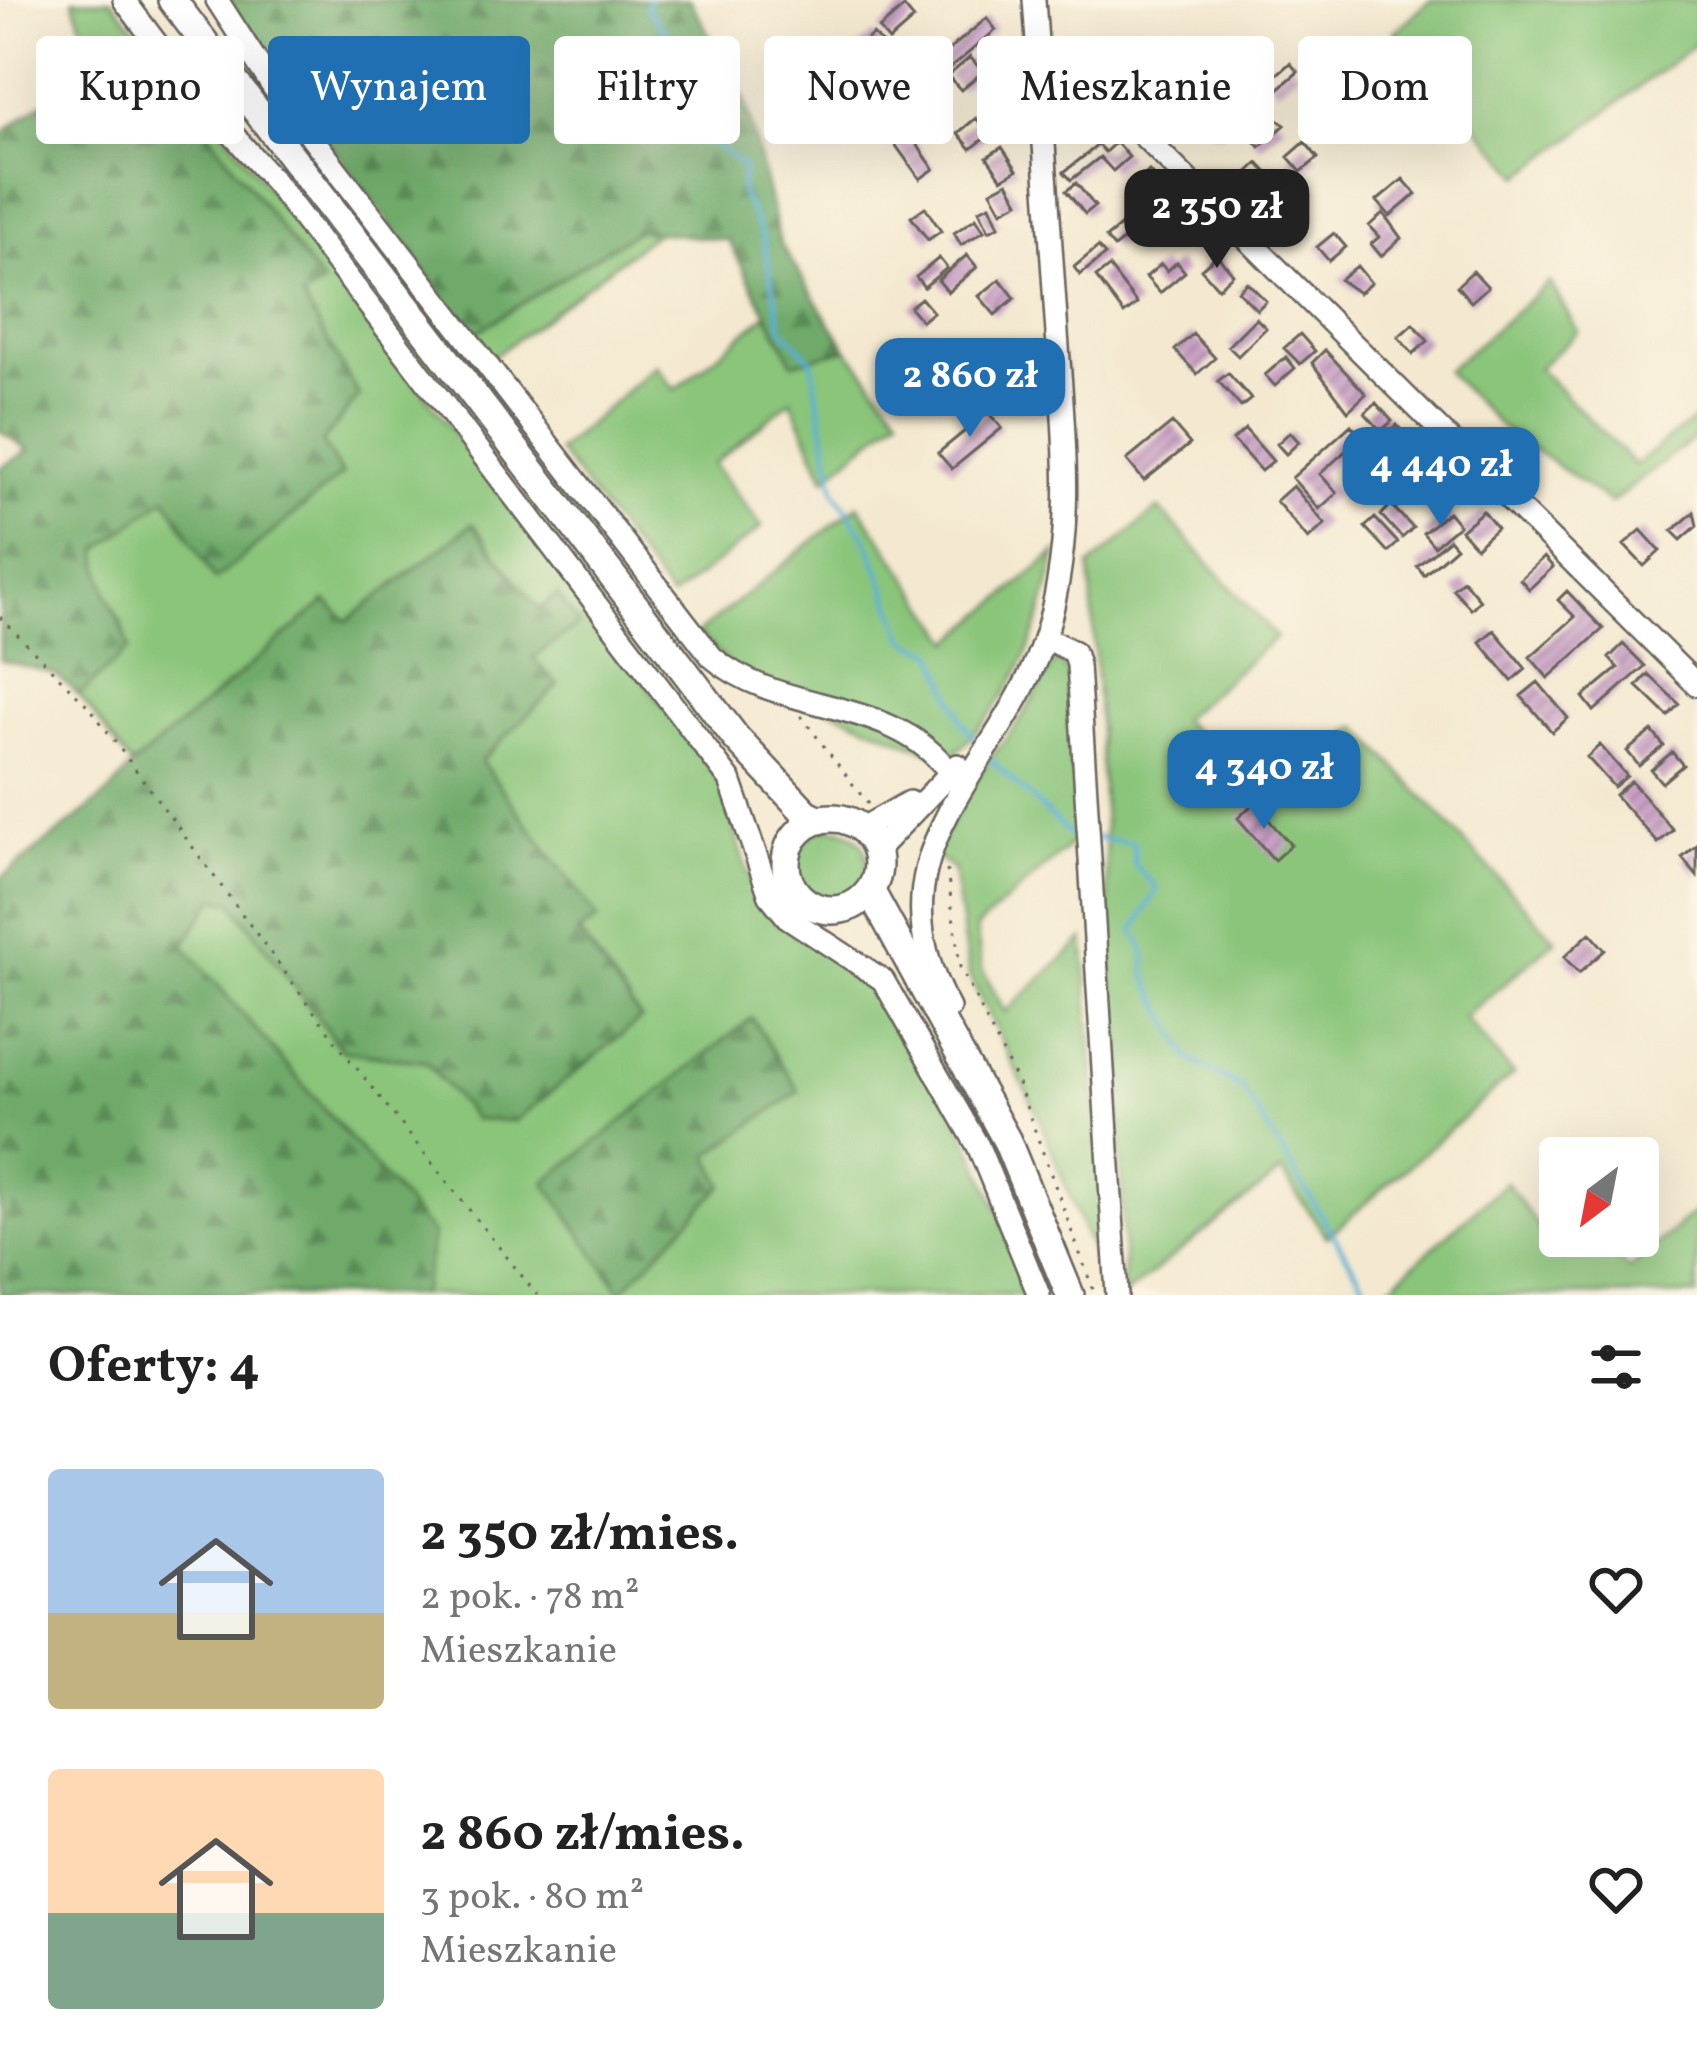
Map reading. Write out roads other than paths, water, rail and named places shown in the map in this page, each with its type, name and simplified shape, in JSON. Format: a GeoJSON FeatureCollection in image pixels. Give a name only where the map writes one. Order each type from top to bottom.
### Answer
{"type":"FeatureCollection","features":[{"type":"Feature","properties":{"kind":"main road"},"geometry":{"type":"LineString","coordinates":[[174,4],[736,738],[796,837]]}},
{"type":"Feature","properties":{"kind":"main road"},"geometry":{"type":"LineString","coordinates":[[736,738],[820,820]]}},
{"type":"Feature","properties":{"kind":"main road"},"geometry":{"type":"LineString","coordinates":[[842,819],[871,831],[878,871],[860,898],[820,908],[796,892],[786,864],[796,837],[820,820],[842,819]]}},
{"type":"Feature","properties":{"kind":"main road"},"geometry":{"type":"LineString","coordinates":[[860,898],[963,1057],[1027,1182],[1070,1295]]}},
{"type":"Feature","properties":{"kind":"street"},"geometry":{"type":"LineString","coordinates":[[124,0],[184,80],[274,181],[730,780],[770,896],[787,917],[883,980],[978,1146],[1040,1295]]}},
{"type":"Feature","properties":{"kind":"street"},"geometry":{"type":"LineString","coordinates":[[218,0],[273,87],[691,633],[728,670],[898,728],[950,773]]}},
{"type":"Feature","properties":{"kind":"street"},"geometry":{"type":"LineString","coordinates":[[1034,0],[1036,36]]}},
{"type":"Feature","properties":{"kind":"street"},"geometry":{"type":"LineString","coordinates":[[963,1057],[924,945],[920,903],[936,830],[1010,709],[1045,638],[1064,569],[1066,494],[1043,144]]}},
{"type":"Feature","properties":{"kind":"street"},"geometry":{"type":"LineString","coordinates":[[1152,144],[1697,685]]}},
{"type":"Feature","properties":{"kind":"street"},"geometry":{"type":"LineString","coordinates":[[1045,638],[1074,652],[1078,665],[1117,1295]]}},
{"type":"Feature","properties":{"kind":"street"},"geometry":{"type":"LineString","coordinates":[[871,831],[982,749]]}},
{"type":"Feature","properties":{"kind":"waterway"},"geometry":{"type":"LineString","coordinates":[[649,0],[646,7],[685,56],[672,72],[692,96],[701,137],[743,165],[741,193],[762,235],[782,329],[811,359],[835,491],[869,544],[905,639],[935,653],[963,723],[980,745]]}},
{"type":"Feature","properties":{"kind":"waterway"},"geometry":{"type":"LineString","coordinates":[[990,759],[1072,837],[1079,837]]}},
{"type":"Feature","properties":{"kind":"waterway"},"geometry":{"type":"LineString","coordinates":[[1096,838],[1134,843],[1134,864],[1157,889],[1134,930],[1145,952],[1146,977],[1190,1059],[1242,1088],[1371,1295]]}}]}
